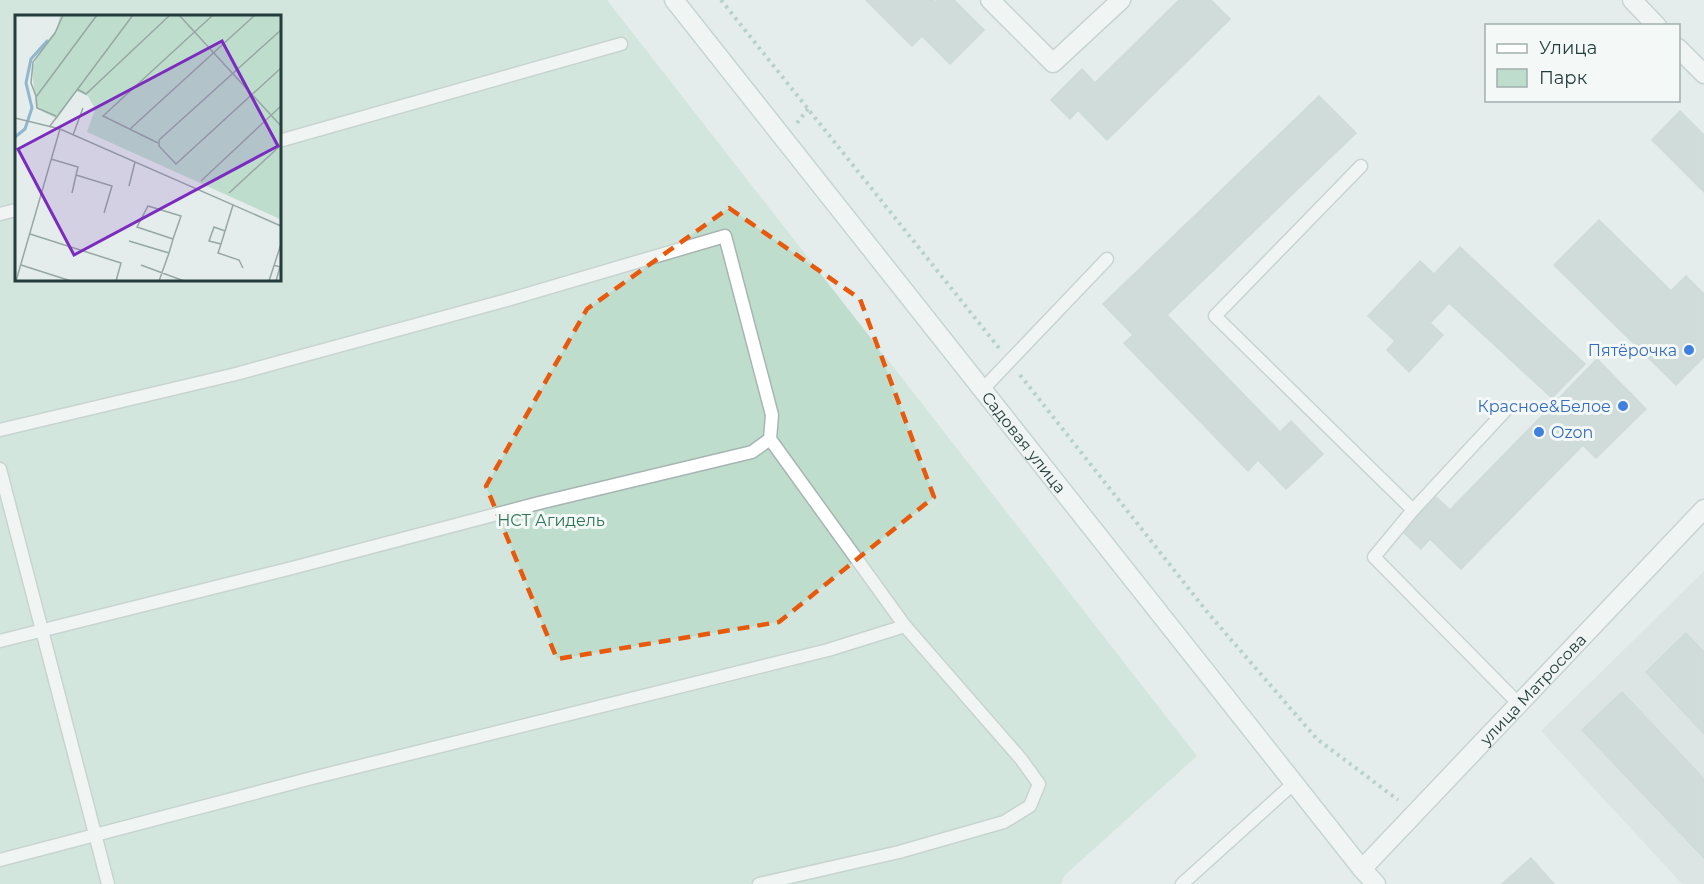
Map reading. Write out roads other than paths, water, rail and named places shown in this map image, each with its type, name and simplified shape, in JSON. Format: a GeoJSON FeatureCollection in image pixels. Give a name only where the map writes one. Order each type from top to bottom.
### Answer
{"type":"FeatureCollection","features":[{"type":"Feature","properties":{"kind":"main road","name":"Садовая улица"},"geometry":{"type":"LineString","coordinates":[[674,0],[1376,884]]}},
{"type":"Feature","properties":{"kind":"main road"},"geometry":{"type":"LineString","coordinates":[[990,0],[1053,63],[1121,0]]}},
{"type":"Feature","properties":{"kind":"main road"},"geometry":{"type":"LineString","coordinates":[[1632,0],[1654,24]]}},
{"type":"Feature","properties":{"kind":"main road"},"geometry":{"type":"LineString","coordinates":[[1680,50],[1704,74]]}},
{"type":"Feature","properties":{"kind":"main road","name":"улица Матросова"},"geometry":{"type":"LineString","coordinates":[[1362,869],[1704,509]]}},
{"type":"Feature","properties":{"kind":"lane"},"geometry":{"type":"LineString","coordinates":[[280,141],[621,44]]}},
{"type":"Feature","properties":{"kind":"lane"},"geometry":{"type":"LineString","coordinates":[[1361,166],[1215,316],[1413,510]]}},
{"type":"Feature","properties":{"kind":"lane"},"geometry":{"type":"LineString","coordinates":[[0,214],[15,210]]}},
{"type":"Feature","properties":{"kind":"lane"},"geometry":{"type":"LineString","coordinates":[[0,430],[248,371],[507,300],[725,236],[772,415],[770,439],[905,626],[1021,759],[1039,784],[1030,806],[1004,822],[899,852],[759,884]]}},
{"type":"Feature","properties":{"kind":"lane"},"geometry":{"type":"LineString","coordinates":[[983,389],[1107,259]]}},
{"type":"Feature","properties":{"kind":"lane"},"geometry":{"type":"LineString","coordinates":[[1505,411],[1413,510],[1374,557],[1518,704]]}},
{"type":"Feature","properties":{"kind":"lane"},"geometry":{"type":"LineString","coordinates":[[0,641],[752,452],[770,439]]}},
{"type":"Feature","properties":{"kind":"lane"},"geometry":{"type":"LineString","coordinates":[[0,469],[108,884]]}},
{"type":"Feature","properties":{"kind":"lane"},"geometry":{"type":"LineString","coordinates":[[0,860],[308,779],[828,650],[905,626]]}},
{"type":"Feature","properties":{"kind":"lane"},"geometry":{"type":"LineString","coordinates":[[1182,884],[1294,783]]}},
{"type":"Feature","properties":{"kind":"place","name":"Пятёрочка"},"geometry":{"type":"Point","coordinates":[1689,350]}},
{"type":"Feature","properties":{"kind":"place","name":"Красное&Белое"},"geometry":{"type":"Point","coordinates":[1623,406]}},
{"type":"Feature","properties":{"kind":"place","name":"Ozon"},"geometry":{"type":"Point","coordinates":[1539,432]}},
{"type":"Feature","properties":{"kind":"park label","name":"НСТ Агидель"},"geometry":{"type":"Point","coordinates":[551,520]}}]}
